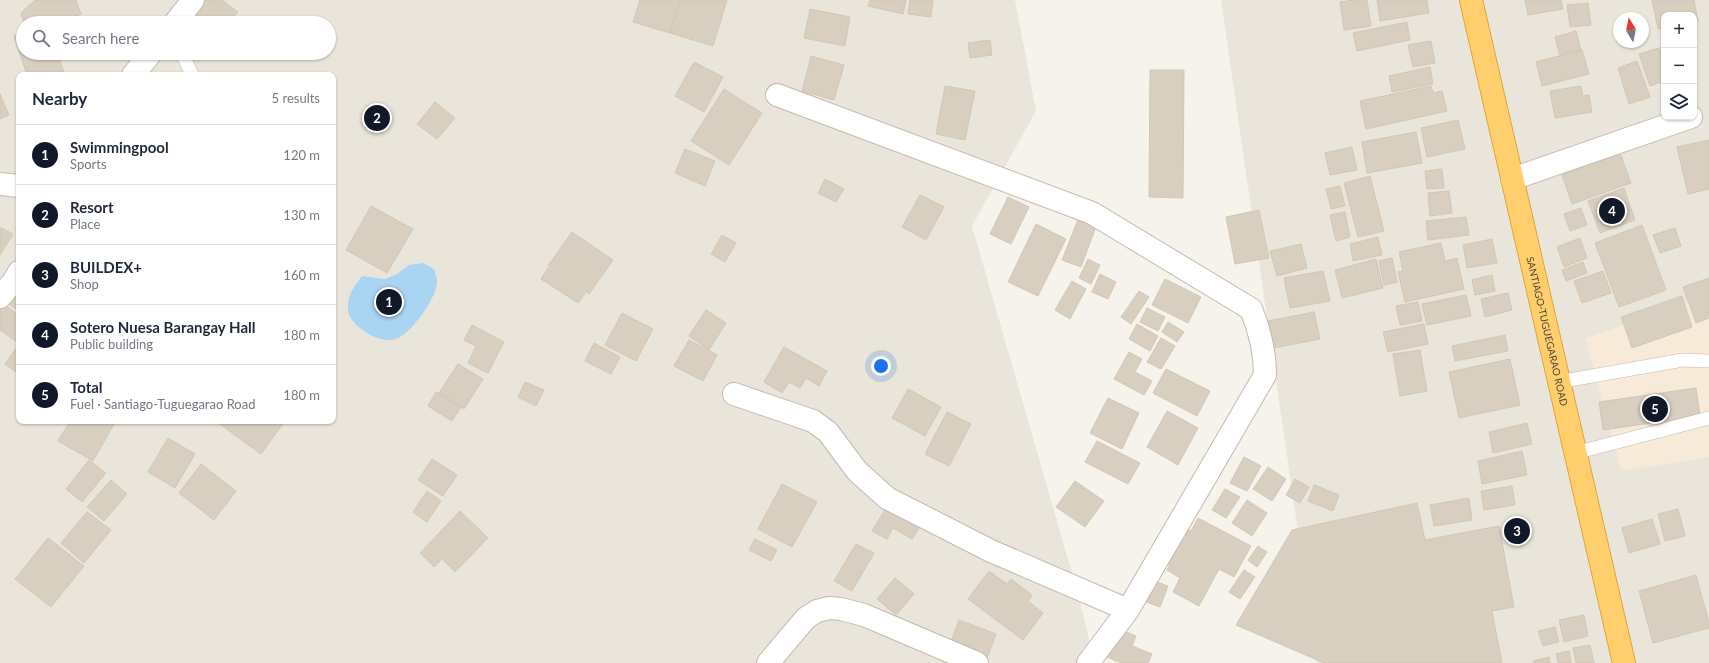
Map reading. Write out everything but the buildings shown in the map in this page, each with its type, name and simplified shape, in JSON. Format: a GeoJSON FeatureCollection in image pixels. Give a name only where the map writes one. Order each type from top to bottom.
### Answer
{"type":"FeatureCollection","features":[{"type":"Feature","properties":{"kind":"highway","name":"SANTIAGO-TUGUEGARAO ROAD"},"geometry":{"type":"LineString","coordinates":[[1471,0],[1624,663]]}},
{"type":"Feature","properties":{"kind":"street"},"geometry":{"type":"LineString","coordinates":[[181,16],[194,0]]}},
{"type":"Feature","properties":{"kind":"street"},"geometry":{"type":"LineString","coordinates":[[135,72],[145,60]]}},
{"type":"Feature","properties":{"kind":"street"},"geometry":{"type":"LineString","coordinates":[[777,94],[1092,213],[1251,309],[1260,331],[1265,355],[1265,375],[1128,610],[1088,663]]}},
{"type":"Feature","properties":{"kind":"street"},"geometry":{"type":"LineString","coordinates":[[1697,115],[1709,112]]}},
{"type":"Feature","properties":{"kind":"street"},"geometry":{"type":"LineString","coordinates":[[1512,179],[1682,120]]}},
{"type":"Feature","properties":{"kind":"street"},"geometry":{"type":"LineString","coordinates":[[0,184],[16,186]]}},
{"type":"Feature","properties":{"kind":"street"},"geometry":{"type":"LineString","coordinates":[[0,297],[16,277]]}},
{"type":"Feature","properties":{"kind":"street"},"geometry":{"type":"LineString","coordinates":[[734,394],[813,421],[828,432],[857,472],[887,498],[992,551],[1128,610]]}},
{"type":"Feature","properties":{"kind":"street"},"geometry":{"type":"LineString","coordinates":[[768,663],[806,618],[817,611],[829,608],[841,609],[864,616],[977,663]]}},
{"type":"Feature","properties":{"kind":"lane"},"geometry":{"type":"LineString","coordinates":[[185,60],[191,72]]}},
{"type":"Feature","properties":{"kind":"lane"},"geometry":{"type":"LineString","coordinates":[[1558,382],[1683,360],[1709,361]]}},
{"type":"Feature","properties":{"kind":"lane"},"geometry":{"type":"LineString","coordinates":[[1575,453],[1709,418]]}},
{"type":"Feature","properties":{"kind":"shaded area"},"geometry":{"type":"Polygon","coordinates":[[[0,0],[1015,0],[1036,111],[972,226],[1078,594],[1095,663],[0,663],[0,0]]]}},
{"type":"Feature","properties":{"kind":"shaded area"},"geometry":{"type":"Polygon","coordinates":[[[1221,0],[1709,0],[1709,663],[1317,663],[1221,0]]]}},
{"type":"Feature","properties":{"kind":"shaded area"},"geometry":{"type":"Polygon","coordinates":[[[1709,297],[1709,457],[1621,471],[1585,338],[1709,297]]]}},
{"type":"Feature","properties":{"kind":"water"},"geometry":{"type":"Polygon","coordinates":[[[423,263],[434,269],[437,280],[436,288],[429,304],[410,329],[398,338],[391,340],[375,337],[360,328],[354,322],[350,316],[348,304],[352,291],[362,276],[385,279],[397,274],[409,265],[423,263]]]}},
{"type":"Feature","properties":{"kind":"place","name":"Resort"},"geometry":{"type":"Point","coordinates":[377,118]}},
{"type":"Feature","properties":{"kind":"place","name":"Sotero Nuesa Barangay Hall"},"geometry":{"type":"Point","coordinates":[1612,211]}},
{"type":"Feature","properties":{"kind":"place","name":"Swimmingpool"},"geometry":{"type":"Point","coordinates":[389,302]}},
{"type":"Feature","properties":{"kind":"place","name":"Total"},"geometry":{"type":"Point","coordinates":[1655,409]}},
{"type":"Feature","properties":{"kind":"place","name":"BUILDEX+"},"geometry":{"type":"Point","coordinates":[1517,531]}}]}
